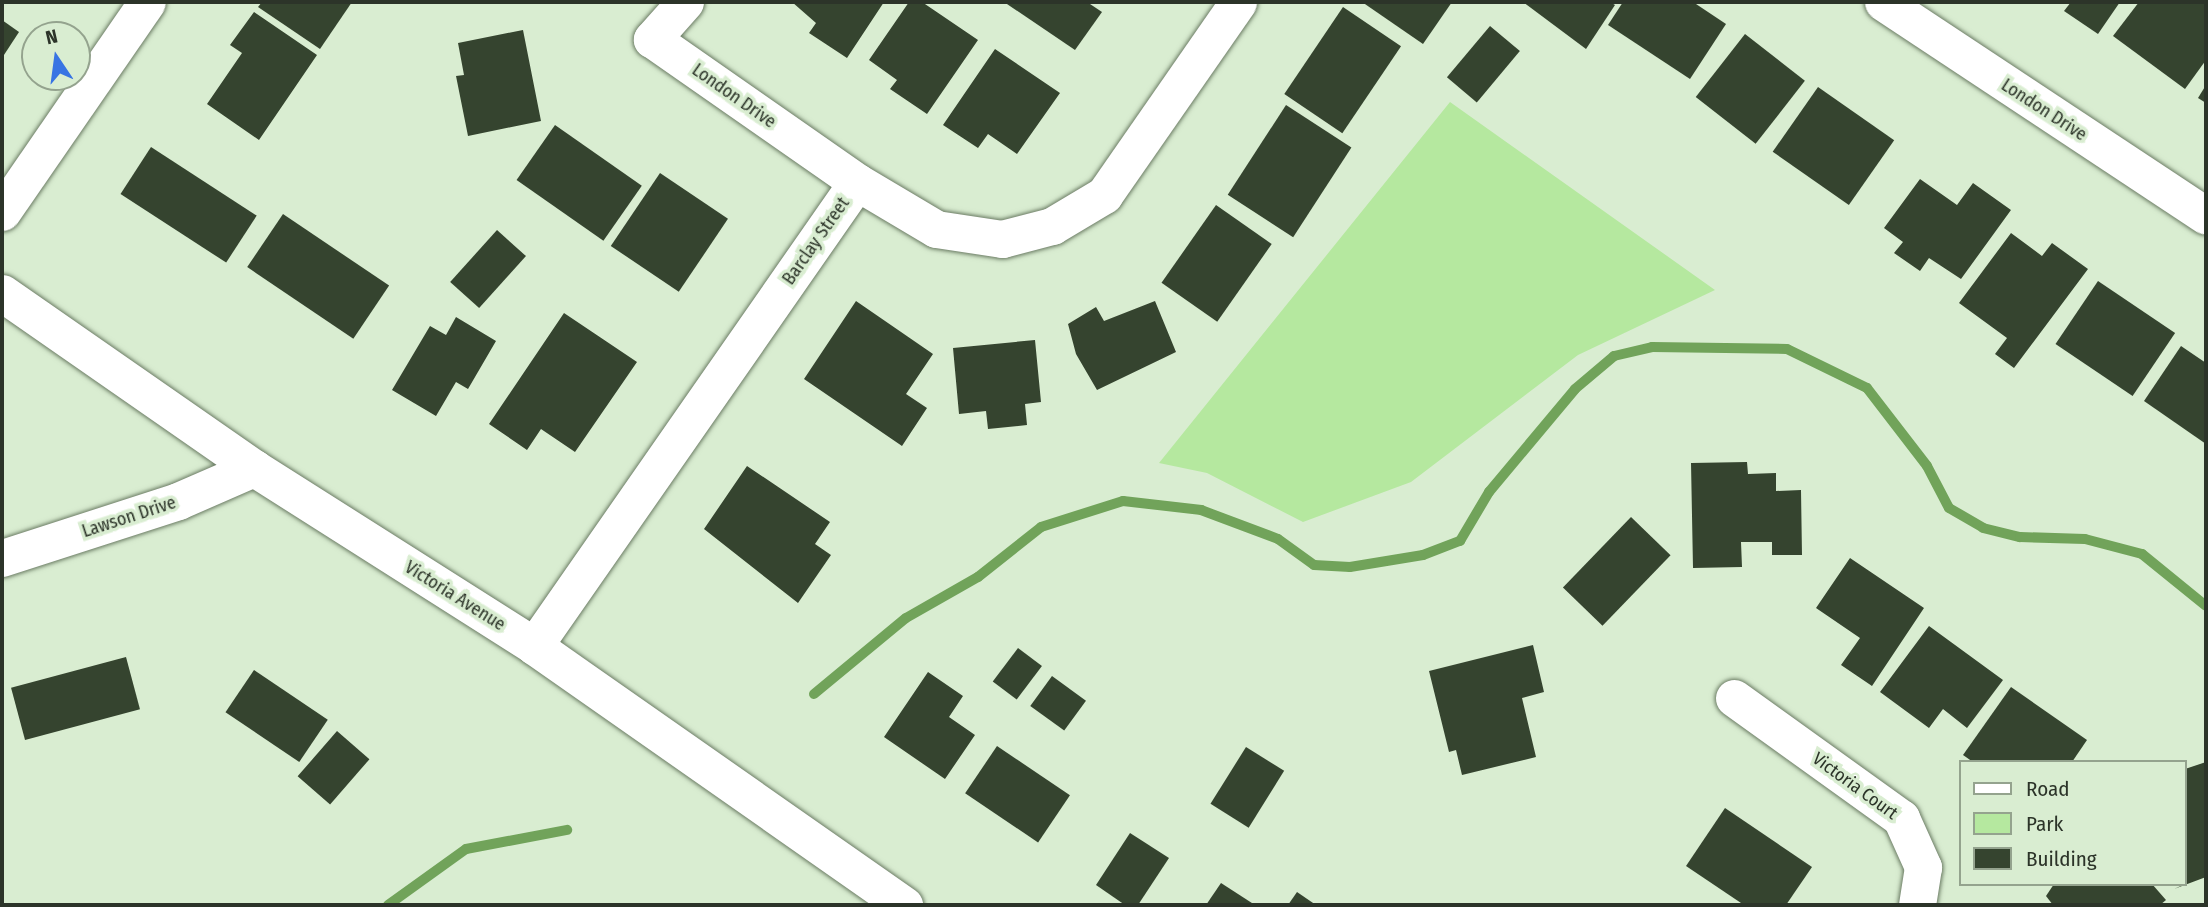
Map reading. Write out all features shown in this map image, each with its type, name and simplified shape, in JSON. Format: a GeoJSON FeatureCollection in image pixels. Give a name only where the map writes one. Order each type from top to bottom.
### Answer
{"type":"FeatureCollection","features":[{"type":"Feature","properties":{"kind":"street"},"geometry":{"type":"LineString","coordinates":[[2,212],[147,2]]}},
{"type":"Feature","properties":{"kind":"street","name":"London Drive"},"geometry":{"type":"LineString","coordinates":[[685,2],[652,39],[856,182]]}},
{"type":"Feature","properties":{"kind":"street","name":"Barclay Street"},"geometry":{"type":"LineString","coordinates":[[534,646],[856,182],[936,229],[957,234],[1002,239],[1052,226],[1104,195],[1120,177],[1238,2]]}},
{"type":"Feature","properties":{"kind":"street","name":"London Drive"},"geometry":{"type":"LineString","coordinates":[[1883,2],[2206,216]]}},
{"type":"Feature","properties":{"kind":"street","name":"Victoria Avenue"},"geometry":{"type":"LineString","coordinates":[[2,293],[254,468],[534,646],[904,905]]}},
{"type":"Feature","properties":{"kind":"street","name":"Lawson Drive"},"geometry":{"type":"LineString","coordinates":[[2,558],[178,502],[254,468]]}},
{"type":"Feature","properties":{"kind":"street","name":"Victoria Court"},"geometry":{"type":"LineString","coordinates":[[1734,698],[1901,818],[1923,867],[1917,905]]}},
{"type":"Feature","properties":{"kind":"green space"},"geometry":{"type":"Polygon","coordinates":[[[1450,102],[1715,290],[1578,355],[1411,482],[1303,522],[1207,473],[1159,463],[1450,102]]]}},
{"type":"Feature","properties":{"kind":"building"},"geometry":{"type":"Polygon","coordinates":[[[262,2],[352,2],[320,49],[258,7],[262,2]]]}},
{"type":"Feature","properties":{"kind":"building"},"geometry":{"type":"Polygon","coordinates":[[[792,2],[884,2],[847,58],[809,33],[816,23],[792,2]]]}},
{"type":"Feature","properties":{"kind":"building"},"geometry":{"type":"Polygon","coordinates":[[[909,2],[922,2],[978,40],[927,114],[890,89],[897,80],[869,60],[909,2]]]}},
{"type":"Feature","properties":{"kind":"building"},"geometry":{"type":"Polygon","coordinates":[[[1004,2],[1087,2],[1102,12],[1075,50],[1004,2]]]}},
{"type":"Feature","properties":{"kind":"building"},"geometry":{"type":"Polygon","coordinates":[[[1362,2],[1452,2],[1423,44],[1362,2]]]}},
{"type":"Feature","properties":{"kind":"building"},"geometry":{"type":"Polygon","coordinates":[[[1523,2],[1610,2],[1615,5],[1586,49],[1523,2]]]}},
{"type":"Feature","properties":{"kind":"building"},"geometry":{"type":"Polygon","coordinates":[[[1623,2],[1693,2],[1726,24],[1690,79],[1608,25],[1623,2]]]}},
{"type":"Feature","properties":{"kind":"building"},"geometry":{"type":"Polygon","coordinates":[[[2071,2],[2120,2],[2098,34],[2064,11],[2071,2]]]}},
{"type":"Feature","properties":{"kind":"building"},"geometry":{"type":"Polygon","coordinates":[[[2139,2],[2206,4],[2206,60],[2185,89],[2113,36],[2139,2]]]}},
{"type":"Feature","properties":{"kind":"building"},"geometry":{"type":"Polygon","coordinates":[[[1343,7],[1401,46],[1342,133],[1284,94],[1343,7]]]}},
{"type":"Feature","properties":{"kind":"building"},"geometry":{"type":"Polygon","coordinates":[[[254,12],[317,55],[259,140],[207,104],[242,53],[230,45],[254,12]]]}},
{"type":"Feature","properties":{"kind":"building"},"geometry":{"type":"Polygon","coordinates":[[[2,20],[19,32],[2,58],[2,20]]]}},
{"type":"Feature","properties":{"kind":"building"},"geometry":{"type":"Polygon","coordinates":[[[1490,26],[1520,51],[1477,102],[1447,77],[1490,26]]]}},
{"type":"Feature","properties":{"kind":"building"},"geometry":{"type":"Polygon","coordinates":[[[523,30],[541,121],[468,136],[456,76],[464,75],[458,43],[523,30]]]}},
{"type":"Feature","properties":{"kind":"building"},"geometry":{"type":"Polygon","coordinates":[[[1745,34],[1805,81],[1756,144],[1696,97],[1745,34]]]}},
{"type":"Feature","properties":{"kind":"building"},"geometry":{"type":"Polygon","coordinates":[[[995,49],[1060,93],[1017,154],[988,134],[978,148],[943,125],[995,49]]]}},
{"type":"Feature","properties":{"kind":"building"},"geometry":{"type":"Polygon","coordinates":[[[2206,85],[2206,103],[2198,98],[2206,85]]]}},
{"type":"Feature","properties":{"kind":"building"},"geometry":{"type":"Polygon","coordinates":[[[1818,87],[1894,140],[1849,205],[1773,152],[1818,87]]]}},
{"type":"Feature","properties":{"kind":"building"},"geometry":{"type":"Polygon","coordinates":[[[1286,105],[1351,147],[1293,237],[1228,195],[1286,105]]]}},
{"type":"Feature","properties":{"kind":"building"},"geometry":{"type":"Polygon","coordinates":[[[555,125],[642,186],[603,241],[517,180],[555,125]]]}},
{"type":"Feature","properties":{"kind":"building"},"geometry":{"type":"Polygon","coordinates":[[[151,147],[257,216],[226,263],[121,194],[151,147]]]}},
{"type":"Feature","properties":{"kind":"building"},"geometry":{"type":"Polygon","coordinates":[[[660,173],[728,219],[679,292],[611,246],[660,173]]]}},
{"type":"Feature","properties":{"kind":"building"},"geometry":{"type":"Polygon","coordinates":[[[1920,179],[1957,205],[1973,183],[2011,210],[1961,279],[1929,258],[1920,271],[1894,253],[1903,242],[1884,228],[1920,179]]]}},
{"type":"Feature","properties":{"kind":"building"},"geometry":{"type":"Polygon","coordinates":[[[1216,205],[1272,244],[1217,322],[1162,283],[1216,205]]]}},
{"type":"Feature","properties":{"kind":"building"},"geometry":{"type":"Polygon","coordinates":[[[283,214],[389,286],[353,339],[247,267],[283,214]]]}},
{"type":"Feature","properties":{"kind":"building"},"geometry":{"type":"Polygon","coordinates":[[[497,230],[526,256],[479,308],[450,282],[497,230]]]}},
{"type":"Feature","properties":{"kind":"building"},"geometry":{"type":"Polygon","coordinates":[[[2011,233],[2042,256],[2052,243],[2088,269],[2014,368],[1995,354],[2007,338],[1959,303],[2011,233]]]}},
{"type":"Feature","properties":{"kind":"building"},"geometry":{"type":"Polygon","coordinates":[[[2098,281],[2175,333],[2133,396],[2056,344],[2098,281]]]}},
{"type":"Feature","properties":{"kind":"building"},"geometry":{"type":"Polygon","coordinates":[[[856,301],[933,354],[906,394],[927,408],[902,446],[804,379],[856,301]]]}},
{"type":"Feature","properties":{"kind":"building"},"geometry":{"type":"Polygon","coordinates":[[[1155,301],[1176,352],[1097,390],[1076,354],[1068,324],[1096,307],[1104,321],[1155,301]]]}},
{"type":"Feature","properties":{"kind":"building"},"geometry":{"type":"Polygon","coordinates":[[[564,313],[637,362],[575,452],[541,429],[527,450],[489,424],[564,313]]]}},
{"type":"Feature","properties":{"kind":"building"},"geometry":{"type":"Polygon","coordinates":[[[456,317],[496,341],[468,389],[456,382],[436,416],[392,390],[430,326],[446,335],[456,317]]]}},
{"type":"Feature","properties":{"kind":"building"},"geometry":{"type":"Polygon","coordinates":[[[1035,340],[1041,402],[1025,404],[1027,425],[988,429],[986,411],[959,414],[953,348],[1035,340]]]}},
{"type":"Feature","properties":{"kind":"building"},"geometry":{"type":"Polygon","coordinates":[[[2181,346],[2206,363],[2206,444],[2144,401],[2181,346]]]}},
{"type":"Feature","properties":{"kind":"building"},"geometry":{"type":"Polygon","coordinates":[[[1747,462],[1748,474],[1776,473],[1776,491],[1801,490],[1802,555],[1772,555],[1772,542],[1741,542],[1742,567],[1693,568],[1691,463],[1747,462]]]}},
{"type":"Feature","properties":{"kind":"building"},"geometry":{"type":"Polygon","coordinates":[[[747,466],[830,522],[815,544],[831,555],[798,603],[704,529],[747,466]]]}},
{"type":"Feature","properties":{"kind":"building"},"geometry":{"type":"Polygon","coordinates":[[[1631,517],[1671,555],[1602,626],[1563,587],[1631,517]]]}},
{"type":"Feature","properties":{"kind":"building"},"geometry":{"type":"Polygon","coordinates":[[[1850,558],[1924,608],[1872,686],[1841,665],[1860,638],[1816,608],[1850,558]]]}},
{"type":"Feature","properties":{"kind":"building"},"geometry":{"type":"Polygon","coordinates":[[[1929,626],[2003,680],[1967,728],[1943,709],[1929,728],[1880,692],[1929,626]]]}},
{"type":"Feature","properties":{"kind":"building"},"geometry":{"type":"Polygon","coordinates":[[[1533,645],[1544,692],[1522,698],[1536,757],[1462,775],[1456,750],[1449,752],[1429,671],[1533,645]]]}},
{"type":"Feature","properties":{"kind":"building"},"geometry":{"type":"Polygon","coordinates":[[[1018,648],[1042,666],[1017,700],[993,682],[1018,648]]]}},
{"type":"Feature","properties":{"kind":"building"},"geometry":{"type":"Polygon","coordinates":[[[126,657],[140,709],[25,740],[11,688],[126,657]]]}},
{"type":"Feature","properties":{"kind":"building"},"geometry":{"type":"Polygon","coordinates":[[[254,670],[328,720],[299,762],[225,712],[254,670]]]}},
{"type":"Feature","properties":{"kind":"building"},"geometry":{"type":"Polygon","coordinates":[[[928,672],[963,696],[949,717],[975,735],[945,779],[884,737],[928,672]]]}},
{"type":"Feature","properties":{"kind":"building"},"geometry":{"type":"Polygon","coordinates":[[[1052,676],[1086,701],[1064,731],[1030,706],[1052,676]]]}},
{"type":"Feature","properties":{"kind":"building"},"geometry":{"type":"Polygon","coordinates":[[[2011,687],[2087,740],[2073,760],[1970,760],[1963,755],[2011,687]]]}},
{"type":"Feature","properties":{"kind":"building"},"geometry":{"type":"Polygon","coordinates":[[[337,731],[369,759],[330,804],[298,776],[337,731]]]}},
{"type":"Feature","properties":{"kind":"building"},"geometry":{"type":"Polygon","coordinates":[[[997,746],[1070,795],[1038,842],[965,793],[997,746]]]}},
{"type":"Feature","properties":{"kind":"building"},"geometry":{"type":"Polygon","coordinates":[[[1246,747],[1284,771],[1249,828],[1210,804],[1246,747]]]}},
{"type":"Feature","properties":{"kind":"building"},"geometry":{"type":"Polygon","coordinates":[[[2206,762],[2206,877],[2187,884],[2187,768],[2206,762]]]}},
{"type":"Feature","properties":{"kind":"building"},"geometry":{"type":"Polygon","coordinates":[[[1725,808],[1812,867],[1786,905],[1744,905],[1686,866],[1725,808]]]}},
{"type":"Feature","properties":{"kind":"building"},"geometry":{"type":"Polygon","coordinates":[[[1130,833],[1169,858],[1138,905],[1125,905],[1096,885],[1130,833]]]}},
{"type":"Feature","properties":{"kind":"building"},"geometry":{"type":"Polygon","coordinates":[[[1221,883],[1255,905],[1206,905],[1221,883]]]}},
{"type":"Feature","properties":{"kind":"building"},"geometry":{"type":"Polygon","coordinates":[[[2053,886],[2154,886],[2166,900],[2160,905],[2053,905],[2046,896],[2053,886]]]}},
{"type":"Feature","properties":{"kind":"building"},"geometry":{"type":"Polygon","coordinates":[[[1297,892],[1316,905],[1288,905],[1297,892]]]}},
{"type":"Feature","properties":{"kind":"waterway"},"geometry":{"type":"LineString","coordinates":[[814,694],[906,618],[978,577],[1041,527],[1123,501],[1201,510],[1278,539],[1314,565],[1350,567],[1423,555],[1460,541],[1489,492],[1575,389],[1614,356],[1652,347],[1787,349],[1867,388],[1927,466],[1949,508],[1983,528],[2020,537],[2085,539],[2142,554],[2206,606]]}},
{"type":"Feature","properties":{"kind":"waterway"},"geometry":{"type":"LineString","coordinates":[[388,905],[466,849],[567,830]]}}]}
